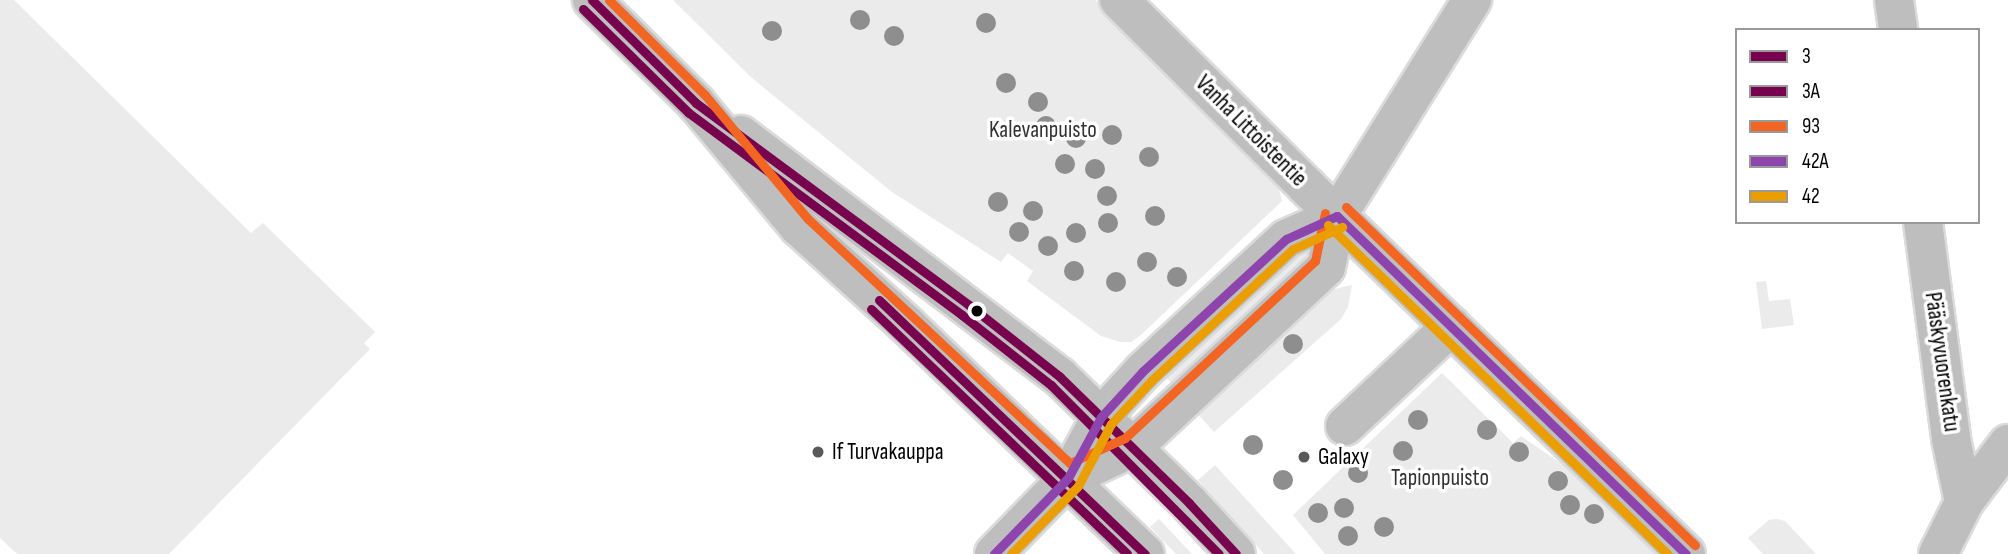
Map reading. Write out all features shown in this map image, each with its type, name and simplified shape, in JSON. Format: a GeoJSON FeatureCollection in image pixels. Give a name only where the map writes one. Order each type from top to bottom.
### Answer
{"type":"FeatureCollection","features":[{"type":"Feature","properties":{"kind":"street"},"geometry":{"type":"LineString","coordinates":[[592,0],[696,103],[799,227],[1146,554]]}},
{"type":"Feature","properties":{"kind":"street","name":"Vanha Littoistentie"},"geometry":{"type":"LineString","coordinates":[[1119,0],[1337,216],[1686,554]]}},
{"type":"Feature","properties":{"kind":"street"},"geometry":{"type":"LineString","coordinates":[[1068,478],[1132,448],[1326,268],[1337,216],[1472,0]]}},
{"type":"Feature","properties":{"kind":"street"},"geometry":{"type":"LineString","coordinates":[[1894,0],[1898,28]]}},
{"type":"Feature","properties":{"kind":"street"},"geometry":{"type":"LineString","coordinates":[[696,103],[1017,341],[1101,416],[1236,554]]}},
{"type":"Feature","properties":{"kind":"street"},"geometry":{"type":"LineString","coordinates":[[995,554],[1068,478],[1101,416],[1166,349],[1286,239],[1337,216]]}},
{"type":"Feature","properties":{"kind":"street","name":"Pääskyvuorenkatu"},"geometry":{"type":"LineString","coordinates":[[1923,224],[1951,439],[1964,502]]}},
{"type":"Feature","properties":{"kind":"street"},"geometry":{"type":"LineString","coordinates":[[1345,426],[1452,326]]}},
{"type":"Feature","properties":{"kind":"street"},"geometry":{"type":"LineString","coordinates":[[1938,554],[1964,502],[2008,444]]}},
{"type":"Feature","properties":{"kind":"green space"},"geometry":{"type":"Polygon","coordinates":[[[0,0],[14,0],[251,233],[263,223],[375,332],[364,343],[370,349],[169,554],[17,554],[0,538],[0,0]]]}},
{"type":"Feature","properties":{"kind":"green space","name":"Kalevanpuisto"},"geometry":{"type":"Polygon","coordinates":[[[673,0],[1095,0],[1276,177],[1282,201],[1142,334],[1131,342],[1120,342],[1101,336],[1027,281],[1033,271],[1008,253],[1001,262],[892,192],[752,78],[673,0]]]}},
{"type":"Feature","properties":{"kind":"green space"},"geometry":{"type":"Polygon","coordinates":[[[1311,251],[1318,251],[1176,387],[1166,378],[1285,264],[1311,251]]]}},
{"type":"Feature","properties":{"kind":"green space"},"geometry":{"type":"Polygon","coordinates":[[[1766,281],[1769,301],[1790,299],[1794,325],[1762,329],[1756,282],[1766,281]]]}},
{"type":"Feature","properties":{"kind":"green space"},"geometry":{"type":"Polygon","coordinates":[[[1352,285],[1348,307],[1341,319],[1214,432],[1196,412],[1318,293],[1352,285]]]}},
{"type":"Feature","properties":{"kind":"green space","name":"Tapionpuisto"},"geometry":{"type":"Polygon","coordinates":[[[1442,373],[1513,443],[1521,436],[1585,480],[1661,554],[1325,554],[1293,515],[1442,373]]]}},
{"type":"Feature","properties":{"kind":"green space"},"geometry":{"type":"Polygon","coordinates":[[[1215,465],[1296,554],[1264,554],[1198,480],[1215,465]]]}},
{"type":"Feature","properties":{"kind":"green space"},"geometry":{"type":"Polygon","coordinates":[[[1159,519],[1192,554],[1176,554],[1150,527],[1159,519]]]}},
{"type":"Feature","properties":{"kind":"green space"},"geometry":{"type":"Polygon","coordinates":[[[1769,520],[1785,521],[1816,554],[1763,554],[1748,538],[1769,520]]]}},
{"type":"Feature","properties":{"kind":"transit line","name":"3"},"geometry":{"type":"LineString","coordinates":[[592,0],[696,103],[969,305],[1059,376],[1189,503],[1236,554]]}},
{"type":"Feature","properties":{"kind":"transit line","name":"93"},"geometry":{"type":"LineString","coordinates":[[609,0],[705,95],[808,219],[1070,463],[1125,438],[1315,261],[1325,213]]}},
{"type":"Feature","properties":{"kind":"transit line","name":"3A"},"geometry":{"type":"LineString","coordinates":[[583,9],[689,113],[962,315],[1051,385],[1219,554]]}},
{"type":"Feature","properties":{"kind":"transit line","name":"93"},"geometry":{"type":"LineString","coordinates":[[1346,207],[1695,545]]}},
{"type":"Feature","properties":{"kind":"transit line","name":"42A"},"geometry":{"type":"LineString","coordinates":[[1337,216],[1686,554]]}},
{"type":"Feature","properties":{"kind":"transit line","name":"42A"},"geometry":{"type":"LineString","coordinates":[[994,554],[1068,478],[1101,417],[1143,371],[1286,239],[1337,216]]}},
{"type":"Feature","properties":{"kind":"transit line","name":"42"},"geometry":{"type":"LineString","coordinates":[[1328,225],[1668,554]]}},
{"type":"Feature","properties":{"kind":"transit line","name":"42"},"geometry":{"type":"LineString","coordinates":[[1011,554],[1078,486],[1111,424],[1152,380],[1293,249],[1342,227]]}},
{"type":"Feature","properties":{"kind":"transit line","name":"3"},"geometry":{"type":"LineString","coordinates":[[879,300],[1145,554]]}},
{"type":"Feature","properties":{"kind":"transit line","name":"3A"},"geometry":{"type":"LineString","coordinates":[[871,309],[1127,554]]}},
{"type":"Feature","properties":{"kind":"place","name":"If Turvakauppa"},"geometry":{"type":"Point","coordinates":[818,452]}},
{"type":"Feature","properties":{"kind":"place","name":"Galaxy"},"geometry":{"type":"Point","coordinates":[1304,457]}}]}
